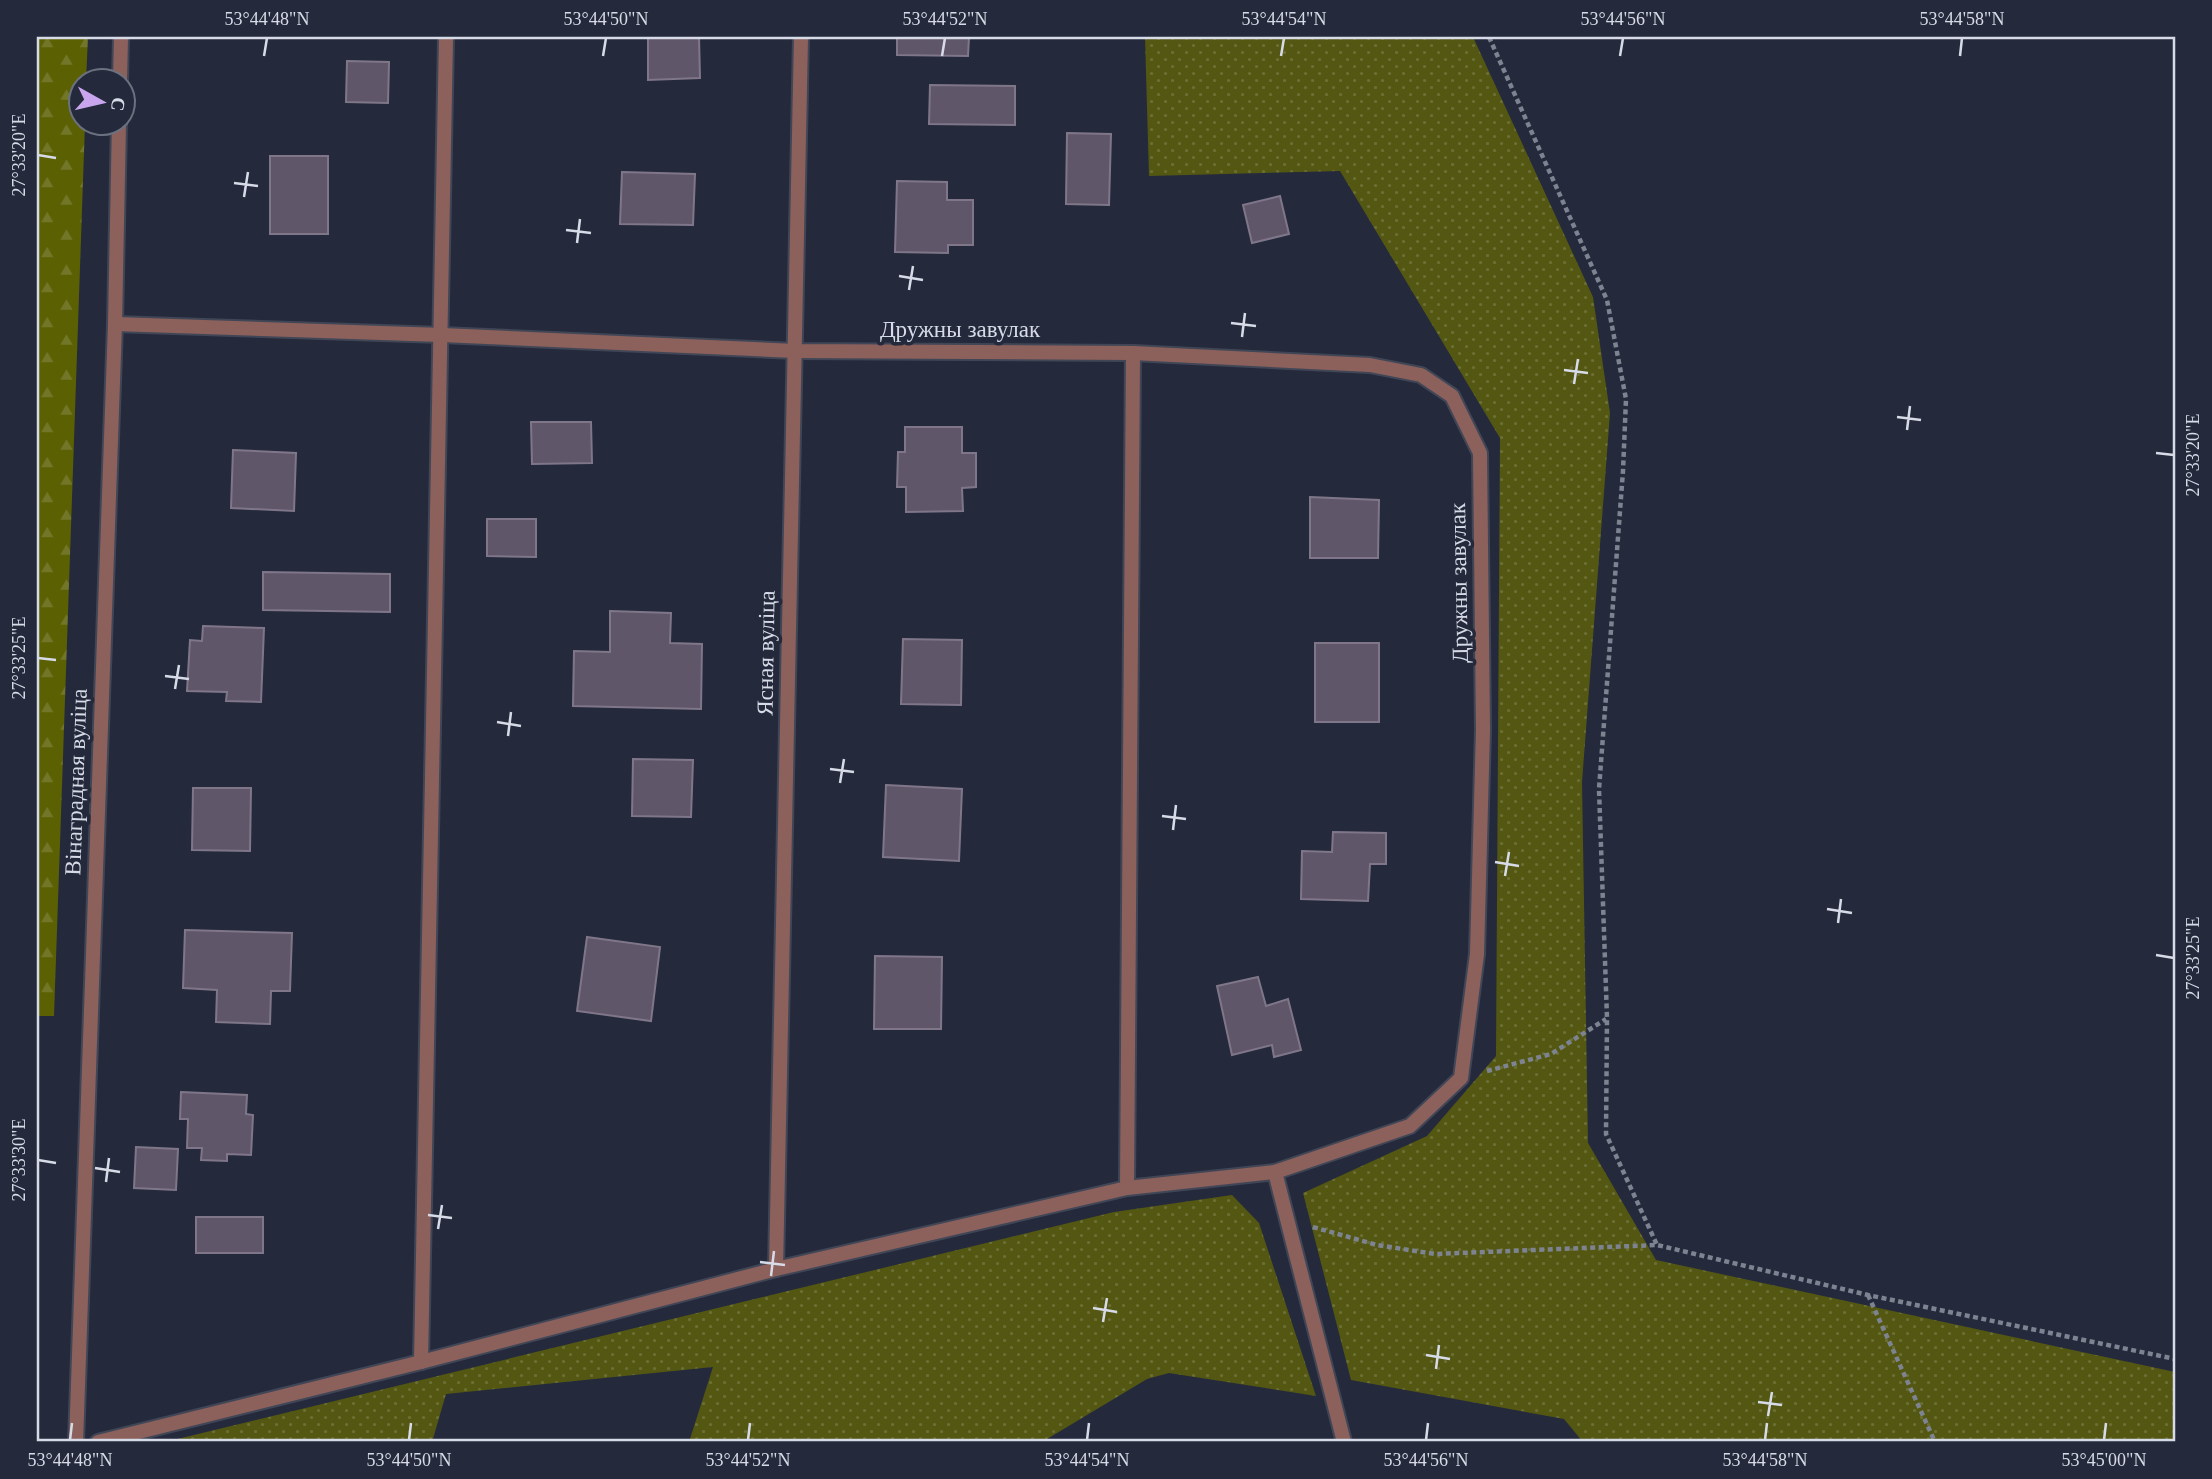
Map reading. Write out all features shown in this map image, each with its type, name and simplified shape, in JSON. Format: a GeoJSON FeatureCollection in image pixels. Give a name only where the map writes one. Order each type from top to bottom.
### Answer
{"type":"FeatureCollection","features":[{"type":"Feature","properties":{"kind":"street"},"geometry":{"type":"LineString","coordinates":[[120,66],[121,37]]}},
{"type":"Feature","properties":{"kind":"street"},"geometry":{"type":"LineString","coordinates":[[421,1362],[446,37]]}},
{"type":"Feature","properties":{"kind":"street","name":"Ясная вуліца"},"geometry":{"type":"LineString","coordinates":[[776,1269],[802,37]]}},
{"type":"Feature","properties":{"kind":"street","name":"Вінаградная вуліца"},"geometry":{"type":"LineString","coordinates":[[76,1442],[115,324],[119,136]]}},
{"type":"Feature","properties":{"kind":"street","name":"Дружны завулак"},"geometry":{"type":"LineString","coordinates":[[115,324],[795,351],[1133,354],[1370,365],[1421,375],[1452,396],[1480,453],[1483,730],[1477,954],[1461,1077]]}},
{"type":"Feature","properties":{"kind":"street"},"geometry":{"type":"LineString","coordinates":[[1127,1188],[1133,354]]}},
{"type":"Feature","properties":{"kind":"street"},"geometry":{"type":"LineString","coordinates":[[98,1442],[421,1362],[776,1269],[1127,1188],[1275,1172],[1410,1126],[1461,1077]]}},
{"type":"Feature","properties":{"kind":"street"},"geometry":{"type":"LineString","coordinates":[[1275,1172],[1344,1442]]}},
{"type":"Feature","properties":{"kind":"path"},"geometry":{"type":"LineString","coordinates":[[1489,37],[1607,300],[1626,398],[1599,789],[1607,1018],[1606,1134],[1657,1245]]}},
{"type":"Feature","properties":{"kind":"path"},"geometry":{"type":"LineString","coordinates":[[1461,1077],[1551,1054],[1607,1018]]}},
{"type":"Feature","properties":{"kind":"path"},"geometry":{"type":"LineString","coordinates":[[1287,1219],[1377,1245],[1434,1254],[1657,1245],[1868,1295],[2175,1359]]}},
{"type":"Feature","properties":{"kind":"path"},"geometry":{"type":"LineString","coordinates":[[1868,1295],[1935,1442]]}},
{"type":"Feature","properties":{"kind":"shaded area"},"geometry":{"type":"Polygon","coordinates":[[[1145,37],[1473,37],[1593,297],[1610,413],[1582,782],[1588,1143],[1656,1260],[2175,1372],[2175,1442],[1583,1442],[1564,1419],[1351,1380],[1303,1193],[1427,1136],[1496,1056],[1500,438],[1340,171],[1149,176],[1145,37]]]}},
{"type":"Feature","properties":{"kind":"shaded area"},"geometry":{"type":"Polygon","coordinates":[[[1232,1195],[1259,1223],[1316,1396],[1169,1373],[1147,1379],[1042,1442],[689,1442],[713,1367],[446,1394],[432,1442],[165,1442],[1114,1212],[1232,1195]]]}},
{"type":"Feature","properties":{"kind":"green space"},"geometry":{"type":"Polygon","coordinates":[[[37,37],[88,37],[87,66],[66,66],[66,136],[85,136],[54,1016],[37,1016],[37,37]]]}},
{"type":"Feature","properties":{"kind":"building"},"geometry":{"type":"Polygon","coordinates":[[[648,37],[699,37],[700,78],[648,80],[648,37]]]}},
{"type":"Feature","properties":{"kind":"building"},"geometry":{"type":"Polygon","coordinates":[[[897,37],[969,37],[968,56],[897,55],[897,37]]]}},
{"type":"Feature","properties":{"kind":"building"},"geometry":{"type":"Polygon","coordinates":[[[347,61],[389,62],[388,103],[346,102],[347,61]]]}},
{"type":"Feature","properties":{"kind":"building"},"geometry":{"type":"Polygon","coordinates":[[[930,85],[1015,86],[1015,125],[929,124],[930,85]]]}},
{"type":"Feature","properties":{"kind":"building"},"geometry":{"type":"Polygon","coordinates":[[[1067,133],[1111,134],[1109,205],[1066,204],[1067,133]]]}},
{"type":"Feature","properties":{"kind":"building"},"geometry":{"type":"Polygon","coordinates":[[[270,156],[328,156],[328,234],[270,234],[270,156]]]}},
{"type":"Feature","properties":{"kind":"building"},"geometry":{"type":"Polygon","coordinates":[[[622,172],[695,174],[693,225],[620,224],[622,172]]]}},
{"type":"Feature","properties":{"kind":"building"},"geometry":{"type":"Polygon","coordinates":[[[897,181],[947,182],[947,200],[973,200],[973,245],[948,245],[948,253],[895,252],[897,181]]]}},
{"type":"Feature","properties":{"kind":"building"},"geometry":{"type":"Polygon","coordinates":[[[1280,196],[1289,234],[1252,243],[1243,205],[1280,196]]]}},
{"type":"Feature","properties":{"kind":"building"},"geometry":{"type":"Polygon","coordinates":[[[531,422],[591,422],[592,463],[532,464],[531,422]]]}},
{"type":"Feature","properties":{"kind":"building"},"geometry":{"type":"Polygon","coordinates":[[[905,427],[962,427],[962,453],[976,453],[976,487],[962,488],[963,511],[906,512],[906,487],[897,487],[898,452],[905,452],[905,427]]]}},
{"type":"Feature","properties":{"kind":"building"},"geometry":{"type":"Polygon","coordinates":[[[233,450],[296,453],[294,511],[231,508],[233,450]]]}},
{"type":"Feature","properties":{"kind":"building"},"geometry":{"type":"Polygon","coordinates":[[[1310,497],[1379,500],[1378,558],[1310,558],[1310,497]]]}},
{"type":"Feature","properties":{"kind":"building"},"geometry":{"type":"Polygon","coordinates":[[[487,519],[536,519],[536,557],[487,556],[487,519]]]}},
{"type":"Feature","properties":{"kind":"building"},"geometry":{"type":"Polygon","coordinates":[[[263,572],[390,574],[390,612],[263,610],[263,572]]]}},
{"type":"Feature","properties":{"kind":"building"},"geometry":{"type":"Polygon","coordinates":[[[610,611],[671,613],[670,643],[702,644],[701,709],[573,706],[574,651],[610,652],[610,611]]]}},
{"type":"Feature","properties":{"kind":"building"},"geometry":{"type":"Polygon","coordinates":[[[203,626],[264,628],[261,702],[226,701],[227,692],[187,691],[190,640],[202,641],[203,626]]]}},
{"type":"Feature","properties":{"kind":"building"},"geometry":{"type":"Polygon","coordinates":[[[903,639],[962,640],[961,705],[901,704],[903,639]]]}},
{"type":"Feature","properties":{"kind":"building"},"geometry":{"type":"Polygon","coordinates":[[[1315,643],[1379,643],[1379,722],[1315,722],[1315,643]]]}},
{"type":"Feature","properties":{"kind":"building"},"geometry":{"type":"Polygon","coordinates":[[[633,759],[693,760],[691,817],[632,816],[633,759]]]}},
{"type":"Feature","properties":{"kind":"building"},"geometry":{"type":"Polygon","coordinates":[[[886,785],[962,789],[959,861],[883,857],[886,785]]]}},
{"type":"Feature","properties":{"kind":"building"},"geometry":{"type":"Polygon","coordinates":[[[193,788],[251,788],[250,851],[192,850],[193,788]]]}},
{"type":"Feature","properties":{"kind":"building"},"geometry":{"type":"Polygon","coordinates":[[[1333,832],[1386,833],[1386,864],[1370,864],[1368,901],[1301,899],[1302,851],[1332,852],[1333,832]]]}},
{"type":"Feature","properties":{"kind":"building"},"geometry":{"type":"Polygon","coordinates":[[[185,930],[292,933],[290,991],[271,991],[270,1024],[216,1022],[217,990],[183,988],[185,930]]]}},
{"type":"Feature","properties":{"kind":"building"},"geometry":{"type":"Polygon","coordinates":[[[587,937],[660,947],[651,1021],[577,1011],[587,937]]]}},
{"type":"Feature","properties":{"kind":"building"},"geometry":{"type":"Polygon","coordinates":[[[875,956],[942,957],[941,1029],[874,1029],[875,956]]]}},
{"type":"Feature","properties":{"kind":"building"},"geometry":{"type":"Polygon","coordinates":[[[1258,977],[1266,1006],[1288,999],[1301,1050],[1274,1057],[1272,1045],[1232,1055],[1217,986],[1258,977]]]}},
{"type":"Feature","properties":{"kind":"building"},"geometry":{"type":"Polygon","coordinates":[[[181,1092],[247,1095],[246,1114],[253,1115],[251,1155],[227,1154],[227,1161],[201,1160],[202,1148],[187,1148],[188,1119],[180,1119],[181,1092]]]}},
{"type":"Feature","properties":{"kind":"building"},"geometry":{"type":"Polygon","coordinates":[[[136,1147],[178,1149],[176,1190],[134,1188],[136,1147]]]}},
{"type":"Feature","properties":{"kind":"building"},"geometry":{"type":"Polygon","coordinates":[[[196,1217],[263,1217],[263,1253],[196,1253],[196,1217]]]}}]}
